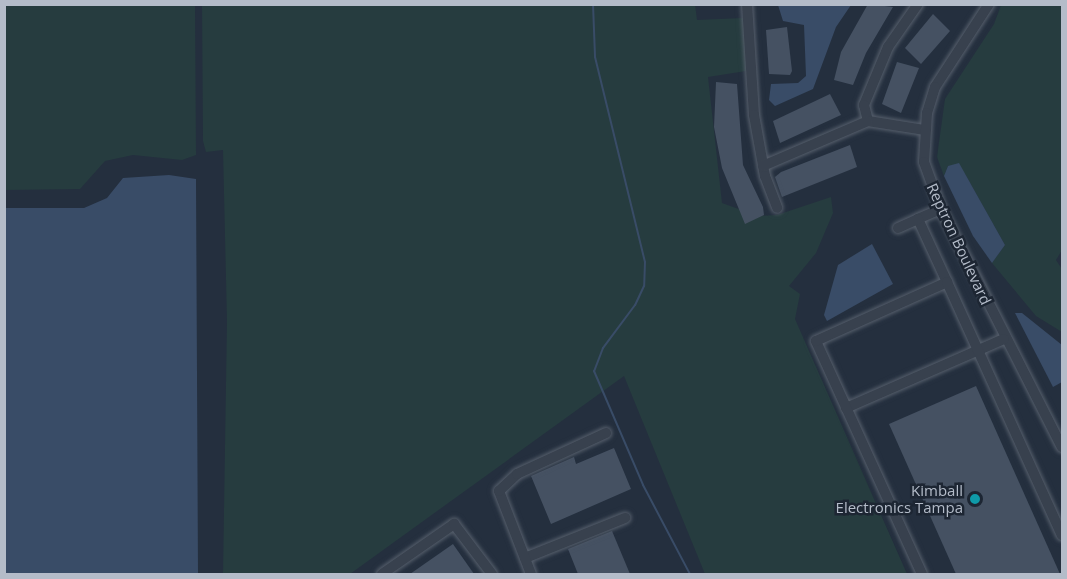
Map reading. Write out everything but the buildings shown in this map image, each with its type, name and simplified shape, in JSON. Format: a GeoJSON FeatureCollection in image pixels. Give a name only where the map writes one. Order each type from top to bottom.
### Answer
{"type":"FeatureCollection","features":[{"type":"Feature","properties":{"kind":"street"},"geometry":{"type":"LineString","coordinates":[[747,4],[754,115],[763,166],[777,208]]}},
{"type":"Feature","properties":{"kind":"street"},"geometry":{"type":"LineString","coordinates":[[868,121],[864,105],[878,65],[918,4]]}},
{"type":"Feature","properties":{"kind":"street","name":"Reptron Boulevard"},"geometry":{"type":"LineString","coordinates":[[989,4],[935,87],[925,130],[924,162],[940,209],[1004,339],[1062,445]]}},
{"type":"Feature","properties":{"kind":"street"},"geometry":{"type":"LineString","coordinates":[[763,166],[868,121],[925,130]]}},
{"type":"Feature","properties":{"kind":"street"},"geometry":{"type":"LineString","coordinates":[[898,228],[940,209]]}},
{"type":"Feature","properties":{"kind":"street"},"geometry":{"type":"LineString","coordinates":[[918,219],[1062,535]]}},
{"type":"Feature","properties":{"kind":"street"},"geometry":{"type":"LineString","coordinates":[[922,574],[816,342],[947,282]]}},
{"type":"Feature","properties":{"kind":"street"},"geometry":{"type":"LineString","coordinates":[[846,408],[1004,339]]}},
{"type":"Feature","properties":{"kind":"street"},"geometry":{"type":"LineString","coordinates":[[529,574],[499,491],[517,474],[606,433]]}},
{"type":"Feature","properties":{"kind":"street"},"geometry":{"type":"LineString","coordinates":[[525,558],[625,518]]}},
{"type":"Feature","properties":{"kind":"street"},"geometry":{"type":"LineString","coordinates":[[382,574],[454,524],[492,574]]}},
{"type":"Feature","properties":{"kind":"green space"},"geometry":{"type":"Polygon","coordinates":[[[695,4],[697,20],[744,18],[746,71],[708,77],[722,203],[758,216],[777,215],[831,197],[833,213],[816,253],[789,286],[800,294],[795,319],[907,574],[705,574],[624,376],[350,574],[223,574],[227,321],[223,150],[206,152],[203,141],[202,5],[695,4]]]}},
{"type":"Feature","properties":{"kind":"green space"},"geometry":{"type":"Polygon","coordinates":[[[4,5],[195,5],[196,155],[182,160],[133,155],[105,161],[80,189],[5,190],[4,5]]]}},
{"type":"Feature","properties":{"kind":"green space"},"geometry":{"type":"Polygon","coordinates":[[[1001,5],[1062,5],[1062,250],[1056,260],[1062,269],[1062,332],[1036,316],[992,263],[1005,245],[965,174],[948,166],[944,176],[937,157],[945,99],[994,24],[1001,5]]]}},
{"type":"Feature","properties":{"kind":"water"},"geometry":{"type":"Polygon","coordinates":[[[778,5],[851,5],[836,27],[813,89],[775,106],[769,100],[771,84],[798,83],[806,76],[804,25],[783,21],[778,5]]]}},
{"type":"Feature","properties":{"kind":"water"},"geometry":{"type":"Polygon","coordinates":[[[959,163],[1005,245],[992,263],[973,236],[944,176],[948,166],[959,163]]]}},
{"type":"Feature","properties":{"kind":"water"},"geometry":{"type":"Polygon","coordinates":[[[169,175],[196,179],[198,574],[5,574],[5,208],[84,208],[107,198],[123,178],[169,175]]]}},
{"type":"Feature","properties":{"kind":"water"},"geometry":{"type":"Polygon","coordinates":[[[872,244],[893,284],[827,321],[824,315],[838,265],[872,244]]]}},
{"type":"Feature","properties":{"kind":"water"},"geometry":{"type":"Polygon","coordinates":[[[1015,313],[1022,313],[1062,345],[1062,382],[1053,387],[1015,313]]]}},
{"type":"Feature","properties":{"kind":"waterway"},"geometry":{"type":"LineString","coordinates":[[593,4],[595,57],[645,262],[644,286],[635,305],[603,348],[594,371],[643,485],[690,574]]}},
{"type":"Feature","properties":{"kind":"place","name":"Kimball Electronics Tampa"},"geometry":{"type":"Point","coordinates":[975,499]}}]}
